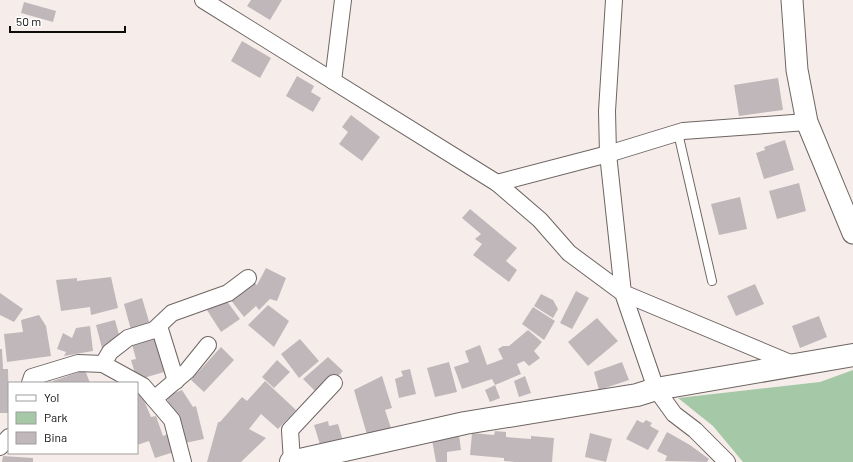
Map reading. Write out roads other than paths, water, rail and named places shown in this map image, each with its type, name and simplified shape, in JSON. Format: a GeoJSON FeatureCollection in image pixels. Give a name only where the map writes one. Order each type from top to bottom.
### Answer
{"type":"FeatureCollection","features":[{"type":"Feature","properties":{"kind":"main road"},"geometry":{"type":"LineString","coordinates":[[293,462],[465,423],[637,395],[656,389],[853,355]]}},
{"type":"Feature","properties":{"kind":"street"},"geometry":{"type":"LineString","coordinates":[[204,0],[497,183],[540,220],[569,253],[622,292],[795,364]]}},
{"type":"Feature","properties":{"kind":"street"},"geometry":{"type":"LineString","coordinates":[[333,81],[343,0]]}},
{"type":"Feature","properties":{"kind":"street"},"geometry":{"type":"LineString","coordinates":[[614,0],[607,111],[608,154],[622,292],[656,389],[674,414],[695,430],[727,462]]}},
{"type":"Feature","properties":{"kind":"street"},"geometry":{"type":"LineString","coordinates":[[792,0],[797,70],[807,122],[853,233]]}},
{"type":"Feature","properties":{"kind":"street"},"geometry":{"type":"LineString","coordinates":[[497,183],[608,154],[678,133],[807,122]]}},
{"type":"Feature","properties":{"kind":"street"},"geometry":{"type":"LineString","coordinates":[[103,364],[110,352],[128,338],[154,330],[160,326],[172,313],[228,293],[248,278]]}},
{"type":"Feature","properties":{"kind":"street"},"geometry":{"type":"LineString","coordinates":[[160,326],[176,380]]}},
{"type":"Feature","properties":{"kind":"street"},"geometry":{"type":"LineString","coordinates":[[154,399],[187,371],[208,346]]}},
{"type":"Feature","properties":{"kind":"street"},"geometry":{"type":"LineString","coordinates":[[30,382],[32,377],[78,363],[103,364],[127,381]]}},
{"type":"Feature","properties":{"kind":"street"},"geometry":{"type":"LineString","coordinates":[[293,462],[290,430],[334,383]]}},
{"type":"Feature","properties":{"kind":"street"},"geometry":{"type":"LineString","coordinates":[[138,384],[143,386],[172,420],[183,462]]}},
{"type":"Feature","properties":{"kind":"street"},"geometry":{"type":"LineString","coordinates":[[0,447],[8,438]]}},
{"type":"Feature","properties":{"kind":"lane"},"geometry":{"type":"LineString","coordinates":[[678,133],[712,281]]}}]}
